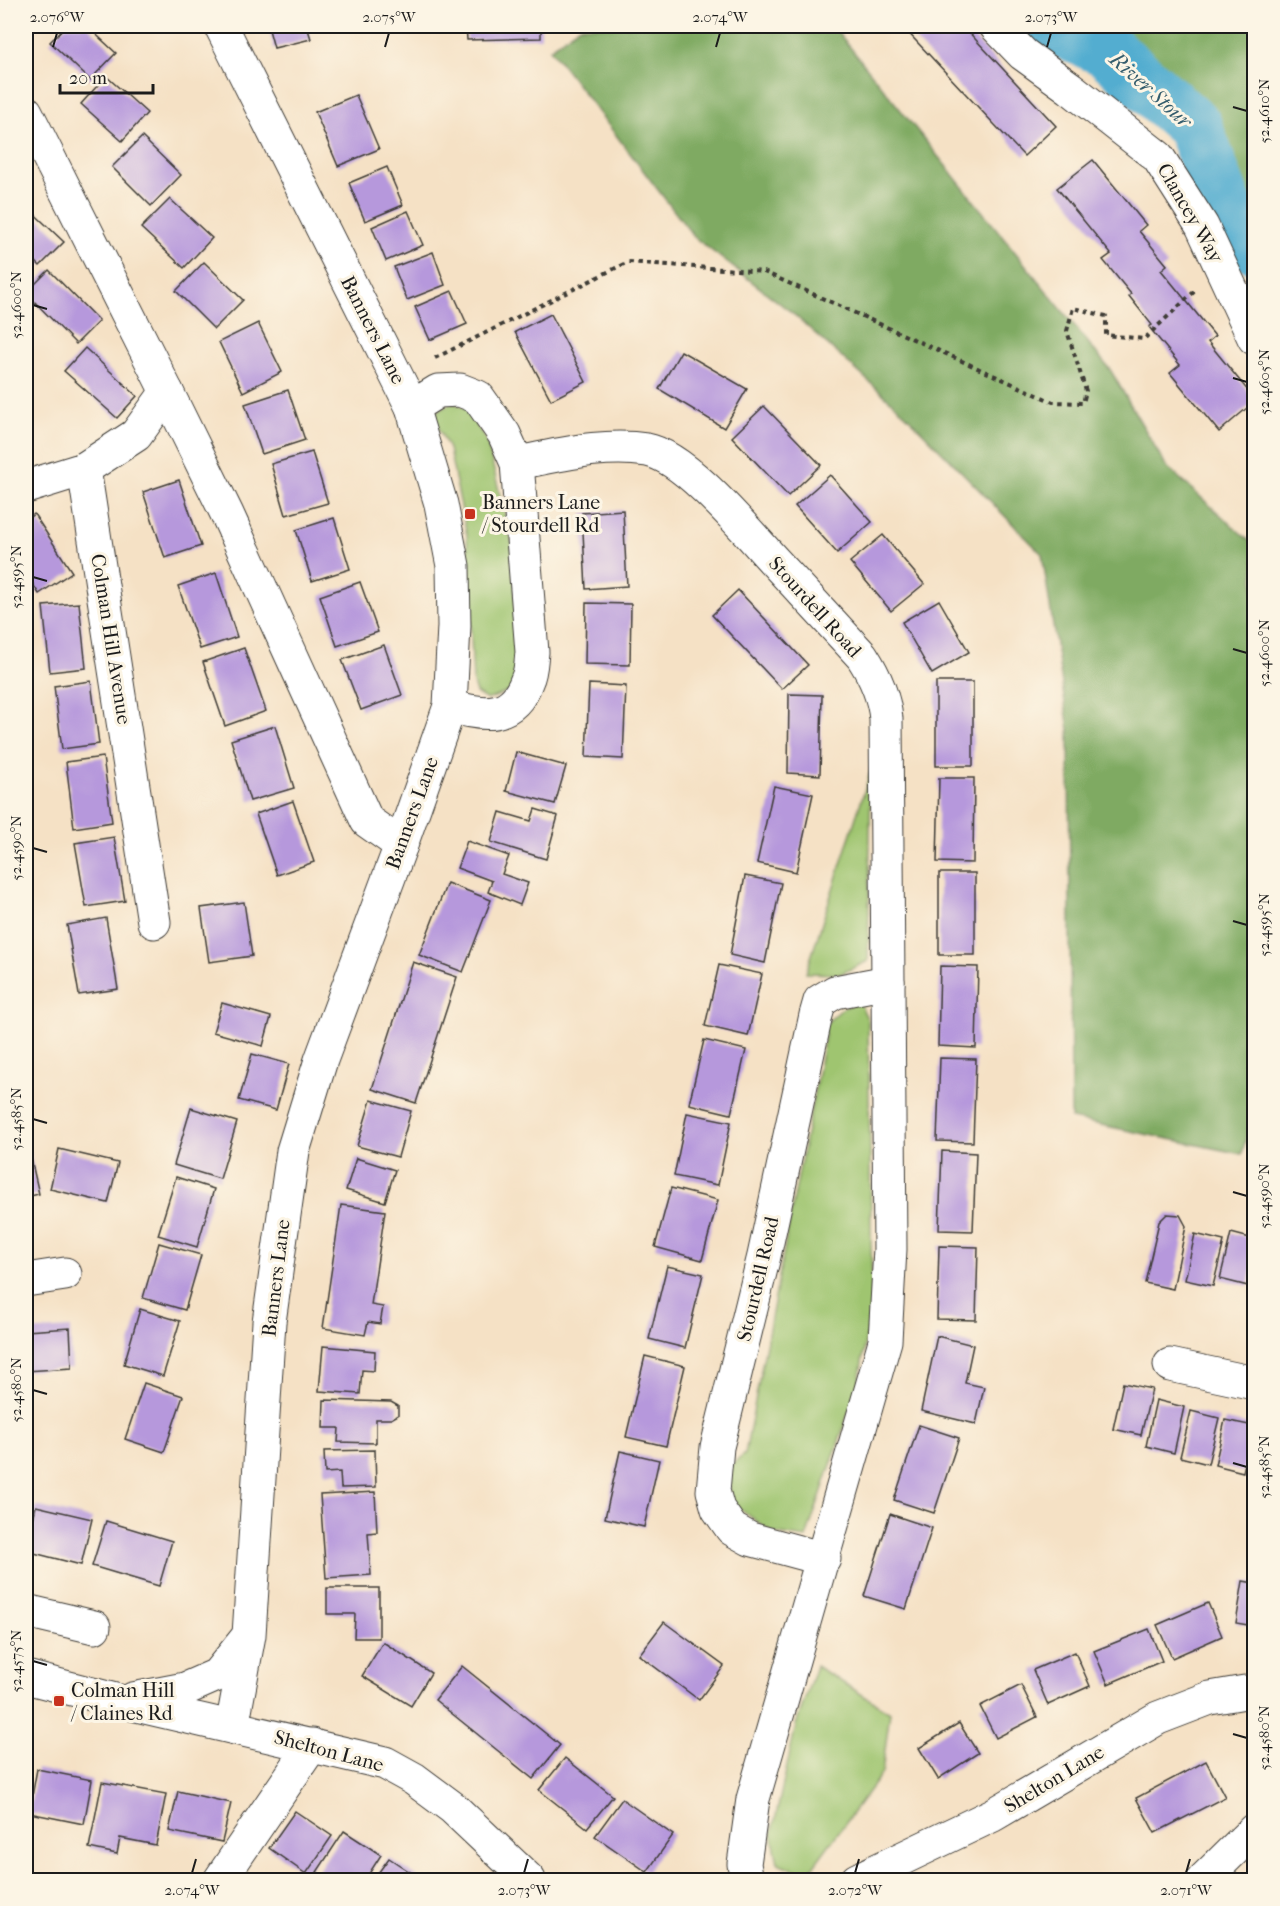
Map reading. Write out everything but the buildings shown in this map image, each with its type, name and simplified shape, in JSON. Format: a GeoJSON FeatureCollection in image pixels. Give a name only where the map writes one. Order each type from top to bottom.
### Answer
{"type":"FeatureCollection","features":[{"type":"Feature","properties":{"kind":"street","name":"Banners Lane"},"geometry":{"type":"LineString","coordinates":[[221,26],[412,407],[441,504],[453,566],[454,626],[450,706],[321,1060],[293,1151],[269,1322],[249,1635],[232,1727]]}},
{"type":"Feature","properties":{"kind":"street","name":"Clancey Way"},"geometry":{"type":"LineString","coordinates":[[996,26],[1023,54],[1158,157],[1202,226],[1254,338]]}},
{"type":"Feature","properties":{"kind":"street"},"geometry":{"type":"LineString","coordinates":[[26,112],[227,514],[366,821],[401,845]]}},
{"type":"Feature","properties":{"kind":"street"},"geometry":{"type":"LineString","coordinates":[[412,407],[438,391],[460,390],[478,397],[504,434],[517,463],[532,652],[528,679],[518,699],[502,711],[474,713],[450,706]]}},
{"type":"Feature","properties":{"kind":"street"},"geometry":{"type":"LineString","coordinates":[[26,487],[84,469],[136,435],[167,392]]}},
{"type":"Feature","properties":{"kind":"street","name":"Stourdell Road"},"geometry":{"type":"LineString","coordinates":[[517,463],[592,449],[649,450],[666,457],[717,499],[862,657],[871,669],[885,701],[890,1249],[885,1341],[753,1799],[744,1864],[747,1881]]}},
{"type":"Feature","properties":{"kind":"street","name":"Colman Hill Avenue"},"geometry":{"type":"LineString","coordinates":[[84,469],[154,922]]}},
{"type":"Feature","properties":{"kind":"street","name":"Stourdell Road"},"geometry":{"type":"LineString","coordinates":[[824,1559],[750,1539],[732,1529],[718,1509],[713,1491],[717,1447],[764,1256],[820,1001],[835,992],[888,982]]}},
{"type":"Feature","properties":{"kind":"street"},"geometry":{"type":"LineString","coordinates":[[26,1280],[65,1274]]}},
{"type":"Feature","properties":{"kind":"street"},"geometry":{"type":"LineString","coordinates":[[1170,1365],[1254,1383]]}},
{"type":"Feature","properties":{"kind":"street"},"geometry":{"type":"LineString","coordinates":[[26,1611],[94,1627]]}},
{"type":"Feature","properties":{"kind":"street"},"geometry":{"type":"LineString","coordinates":[[119,1701],[185,1689],[217,1675],[249,1635]]}},
{"type":"Feature","properties":{"kind":"street","name":"Shelton Lane"},"geometry":{"type":"LineString","coordinates":[[26,1677],[384,1763],[414,1779],[453,1808],[529,1881]]}},
{"type":"Feature","properties":{"kind":"street","name":"Shelton Lane"},"geometry":{"type":"LineString","coordinates":[[857,1881],[993,1815],[1158,1718],[1210,1698],[1254,1692]]}},
{"type":"Feature","properties":{"kind":"street"},"geometry":{"type":"LineString","coordinates":[[220,1881],[312,1745]]}},
{"type":"Feature","properties":{"kind":"street"},"geometry":{"type":"LineString","coordinates":[[1203,1881],[1254,1830]]}},
{"type":"Feature","properties":{"kind":"path"},"geometry":{"type":"LineString","coordinates":[[396,376],[628,262],[764,272],[1053,402],[1083,403],[1086,391],[1067,331],[1073,309],[1106,316],[1106,335],[1144,339],[1221,266]]}},
{"type":"Feature","properties":{"kind":"green space"},"geometry":{"type":"Polygon","coordinates":[[[580,26],[833,26],[1111,371],[1166,466],[1254,545],[1254,1106],[1242,1154],[1071,1119],[1069,730],[1042,554],[902,411],[791,312],[694,237],[550,49],[580,26]]]}},
{"type":"Feature","properties":{"kind":"green space"},"geometry":{"type":"Polygon","coordinates":[[[1053,26],[1254,26],[1254,245],[1225,208],[1194,126],[1106,49],[1053,26]]]}},
{"type":"Feature","properties":{"kind":"green space"},"geometry":{"type":"Polygon","coordinates":[[[451,403],[466,407],[487,442],[512,543],[519,662],[513,690],[487,700],[476,693],[473,683],[467,535],[449,449],[434,420],[437,411],[451,403]]]}},
{"type":"Feature","properties":{"kind":"green space"},"geometry":{"type":"Polygon","coordinates":[[[871,770],[868,961],[840,974],[806,973],[871,770]]]}},
{"type":"Feature","properties":{"kind":"green space"},"geometry":{"type":"Polygon","coordinates":[[[859,1002],[868,1020],[872,1298],[859,1382],[806,1538],[773,1533],[732,1503],[727,1469],[745,1454],[825,1036],[824,1025],[843,1008],[859,1002]]]}},
{"type":"Feature","properties":{"kind":"green space"},"geometry":{"type":"Polygon","coordinates":[[[816,1666],[890,1712],[882,1773],[807,1875],[778,1863],[772,1834],[796,1725],[816,1666]]]}},
{"type":"Feature","properties":{"kind":"waterway","name":"River Stour"},"geometry":{"type":"LineString","coordinates":[[1053,26],[1106,49],[1194,126],[1225,208],[1254,245]]}},
{"type":"Feature","properties":{"kind":"place","name":"Banners Lane / Stourdell Rd"},"geometry":{"type":"Point","coordinates":[470,514]}},
{"type":"Feature","properties":{"kind":"place","name":"Colman Hill / Claines Rd"},"geometry":{"type":"Point","coordinates":[59,1701]}}]}
